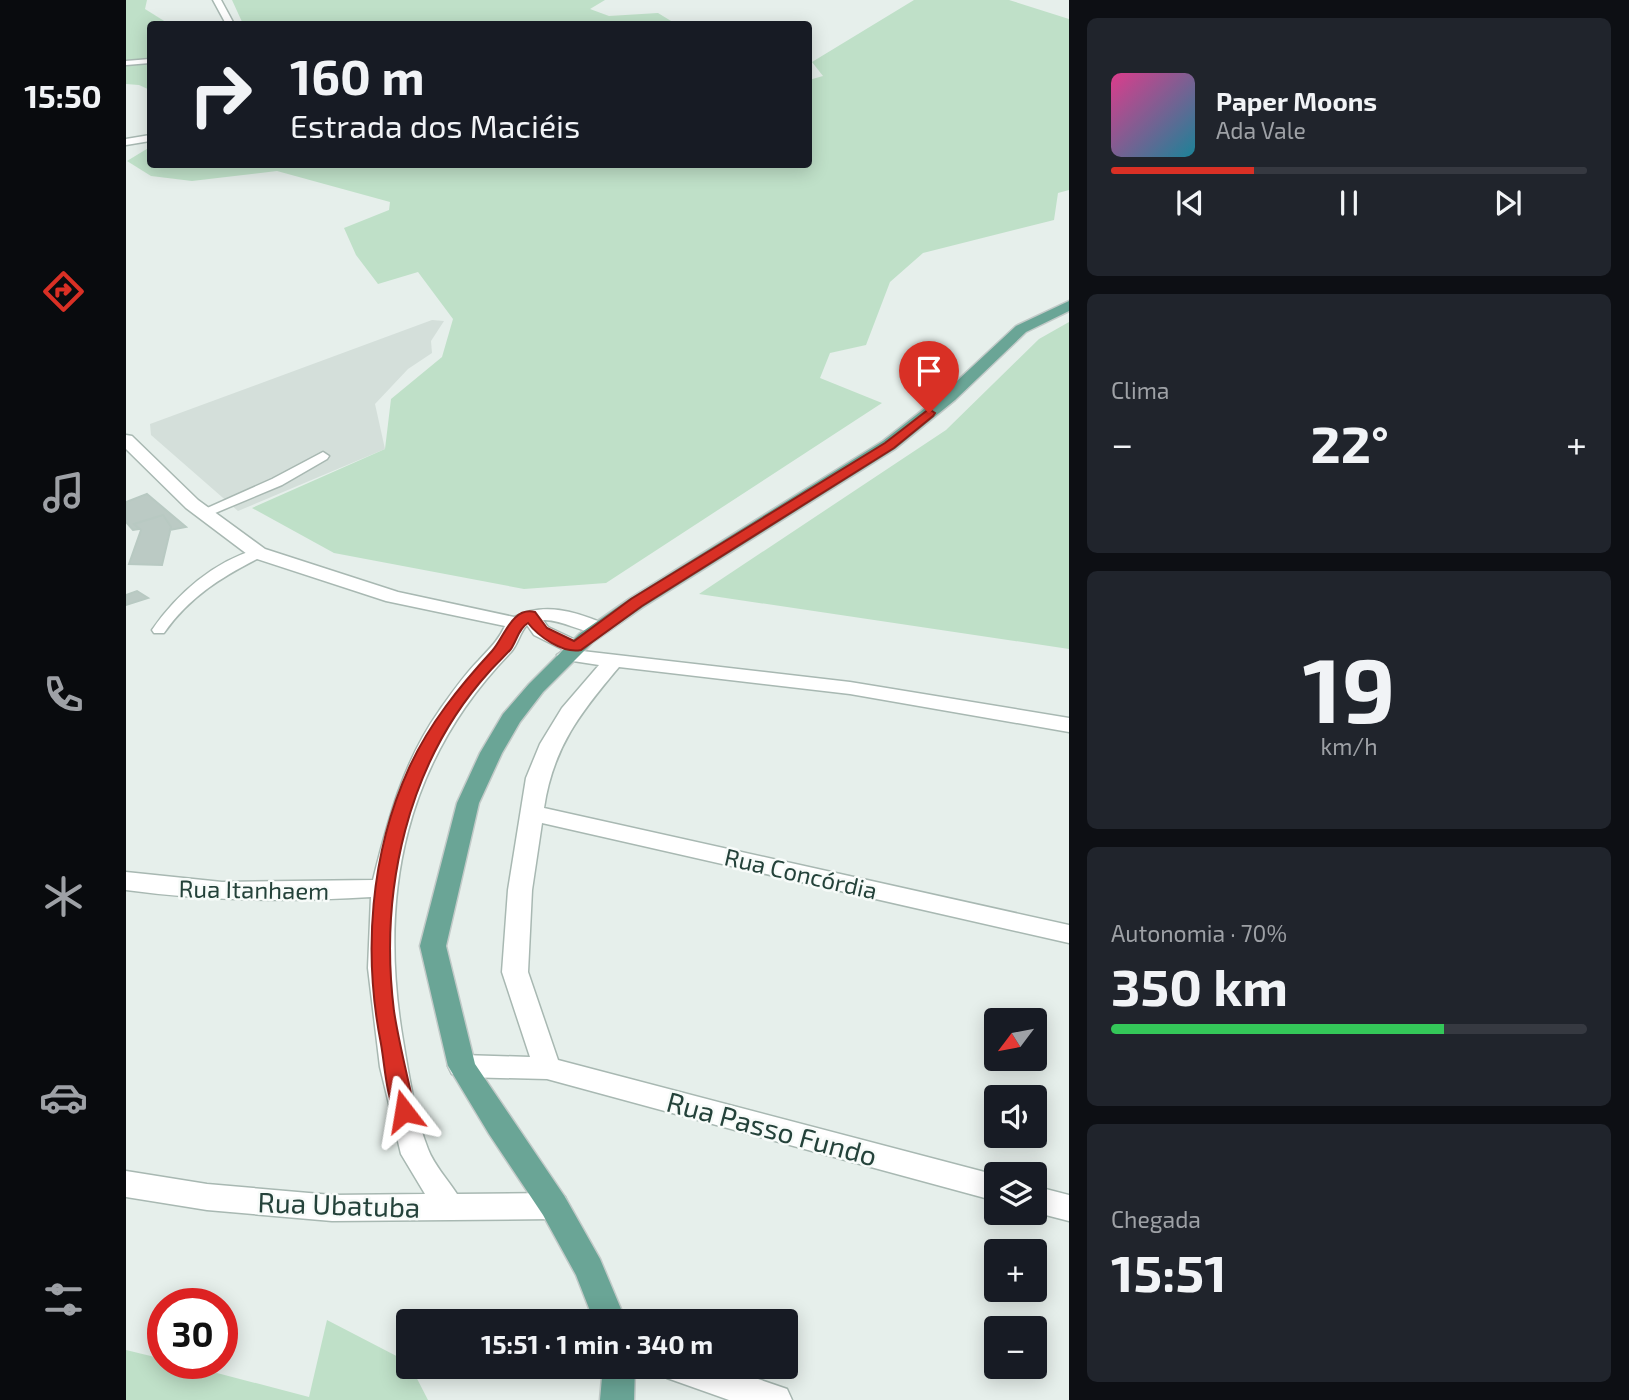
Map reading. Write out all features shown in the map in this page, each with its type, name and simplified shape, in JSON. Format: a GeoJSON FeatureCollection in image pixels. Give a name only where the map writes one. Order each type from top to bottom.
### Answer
{"type":"FeatureCollection","features":[{"type":"Feature","properties":{"kind":"main road"},"geometry":{"type":"LineString","coordinates":[[605,1309],[589,1269],[554,1206],[462,1066],[433,946],[468,803],[491,753],[511,719],[571,651],[598,628],[889,446],[949,397],[1021,329],[1069,305]]}},
{"type":"Feature","properties":{"kind":"main road"},"geometry":{"type":"LineString","coordinates":[[617,1400],[618,1379]]}},
{"type":"Feature","properties":{"kind":"street"},"geometry":{"type":"LineString","coordinates":[[217,0],[228,21]]}},
{"type":"Feature","properties":{"kind":"street"},"geometry":{"type":"LineString","coordinates":[[126,142],[147,138]]}},
{"type":"Feature","properties":{"kind":"street"},"geometry":{"type":"LineString","coordinates":[[126,440],[164,480],[203,513],[258,553],[393,597],[523,619],[564,614],[598,628]]}},
{"type":"Feature","properties":{"kind":"street"},"geometry":{"type":"LineString","coordinates":[[523,619],[571,651],[613,662],[850,688],[1069,724]]}},
{"type":"Feature","properties":{"kind":"street"},"geometry":{"type":"LineString","coordinates":[[449,1207],[415,1154],[394,1068],[384,1011],[381,968],[383,888],[405,800],[418,767],[447,715],[485,665],[506,645],[523,619]]}},
{"type":"Feature","properties":{"kind":"street"},"geometry":{"type":"LineString","coordinates":[[547,1068],[515,972],[520,890],[534,813],[537,778],[551,744],[573,708],[613,662]]}},
{"type":"Feature","properties":{"kind":"street","name":"Rua Concórdia"},"geometry":{"type":"LineString","coordinates":[[534,813],[1069,934]]}},
{"type":"Feature","properties":{"kind":"street","name":"Rua Itanhaem"},"geometry":{"type":"LineString","coordinates":[[126,881],[169,888],[249,891],[383,888]]}},
{"type":"Feature","properties":{"kind":"street","name":"Rua Passo Fundo"},"geometry":{"type":"LineString","coordinates":[[462,1066],[547,1068],[984,1185]]}},
{"type":"Feature","properties":{"kind":"street","name":"Rua Ubatuba"},"geometry":{"type":"LineString","coordinates":[[126,1184],[207,1197],[332,1208],[554,1206]]}},
{"type":"Feature","properties":{"kind":"street"},"geometry":{"type":"LineString","coordinates":[[1047,1202],[1069,1208]]}},
{"type":"Feature","properties":{"kind":"street"},"geometry":{"type":"LineString","coordinates":[[713,1379],[775,1400]]}},
{"type":"Feature","properties":{"kind":"lane"},"geometry":{"type":"LineString","coordinates":[[126,63],[147,61]]}},
{"type":"Feature","properties":{"kind":"lane"},"geometry":{"type":"LineString","coordinates":[[203,513],[277,482],[323,456]]}},
{"type":"Feature","properties":{"kind":"lane"},"geometry":{"type":"LineString","coordinates":[[159,630],[169,614],[191,590],[258,553]]}},
{"type":"Feature","properties":{"kind":"shaded area"},"geometry":{"type":"Polygon","coordinates":[[[432,320],[444,321],[431,341],[432,353],[408,369],[375,404],[385,449],[238,511],[151,435],[150,424],[432,320]]]}},
{"type":"Feature","properties":{"kind":"green space"},"geometry":{"type":"Polygon","coordinates":[[[126,0],[147,0],[145,9],[164,21],[147,21],[147,89],[126,84],[126,0]]]}},
{"type":"Feature","properties":{"kind":"green space"},"geometry":{"type":"Polygon","coordinates":[[[232,0],[605,0],[590,9],[609,16],[658,13],[671,21],[242,21],[232,0]]]}},
{"type":"Feature","properties":{"kind":"green space"},"geometry":{"type":"Polygon","coordinates":[[[914,0],[1009,0],[1069,19],[1069,190],[1058,193],[1054,220],[923,253],[890,282],[866,345],[830,353],[820,378],[882,403],[606,583],[524,589],[334,553],[252,508],[385,449],[391,399],[442,357],[453,319],[418,272],[378,284],[356,255],[344,228],[389,210],[390,202],[277,171],[192,181],[151,176],[127,161],[147,149],[147,168],[812,168],[812,79],[823,76],[812,62],[914,0]]]}},
{"type":"Feature","properties":{"kind":"green space"},"geometry":{"type":"Polygon","coordinates":[[[1069,322],[1069,649],[699,594],[946,430],[1039,339],[1069,322]]]}},
{"type":"Feature","properties":{"kind":"green space"},"geometry":{"type":"Polygon","coordinates":[[[327,1320],[396,1356],[396,1379],[417,1379],[428,1400],[126,1400],[126,1350],[147,1355],[147,1379],[238,1378],[309,1397],[327,1320]]]}},
{"type":"Feature","properties":{"kind":"building"},"geometry":{"type":"Polygon","coordinates":[[[147,494],[186,527],[170,530],[171,527],[163,515],[134,524],[139,529],[133,530],[126,522],[126,502],[147,494]]]}},
{"type":"Feature","properties":{"kind":"building"},"geometry":{"type":"Polygon","coordinates":[[[163,515],[171,527],[162,565],[129,564],[141,530],[134,524],[163,515]]]}},
{"type":"Feature","properties":{"kind":"building"},"geometry":{"type":"Polygon","coordinates":[[[137,591],[148,598],[126,605],[126,595],[137,591]]]}},
{"type":"Feature","properties":{"kind":"route"},"geometry":{"type":"LineString","coordinates":[[404,1111],[384,1011],[381,968],[383,888],[405,800],[418,767],[434,736],[465,690],[506,645],[516,623],[530,615],[541,631],[575,647],[636,603],[889,446],[929,413]]}}]}
